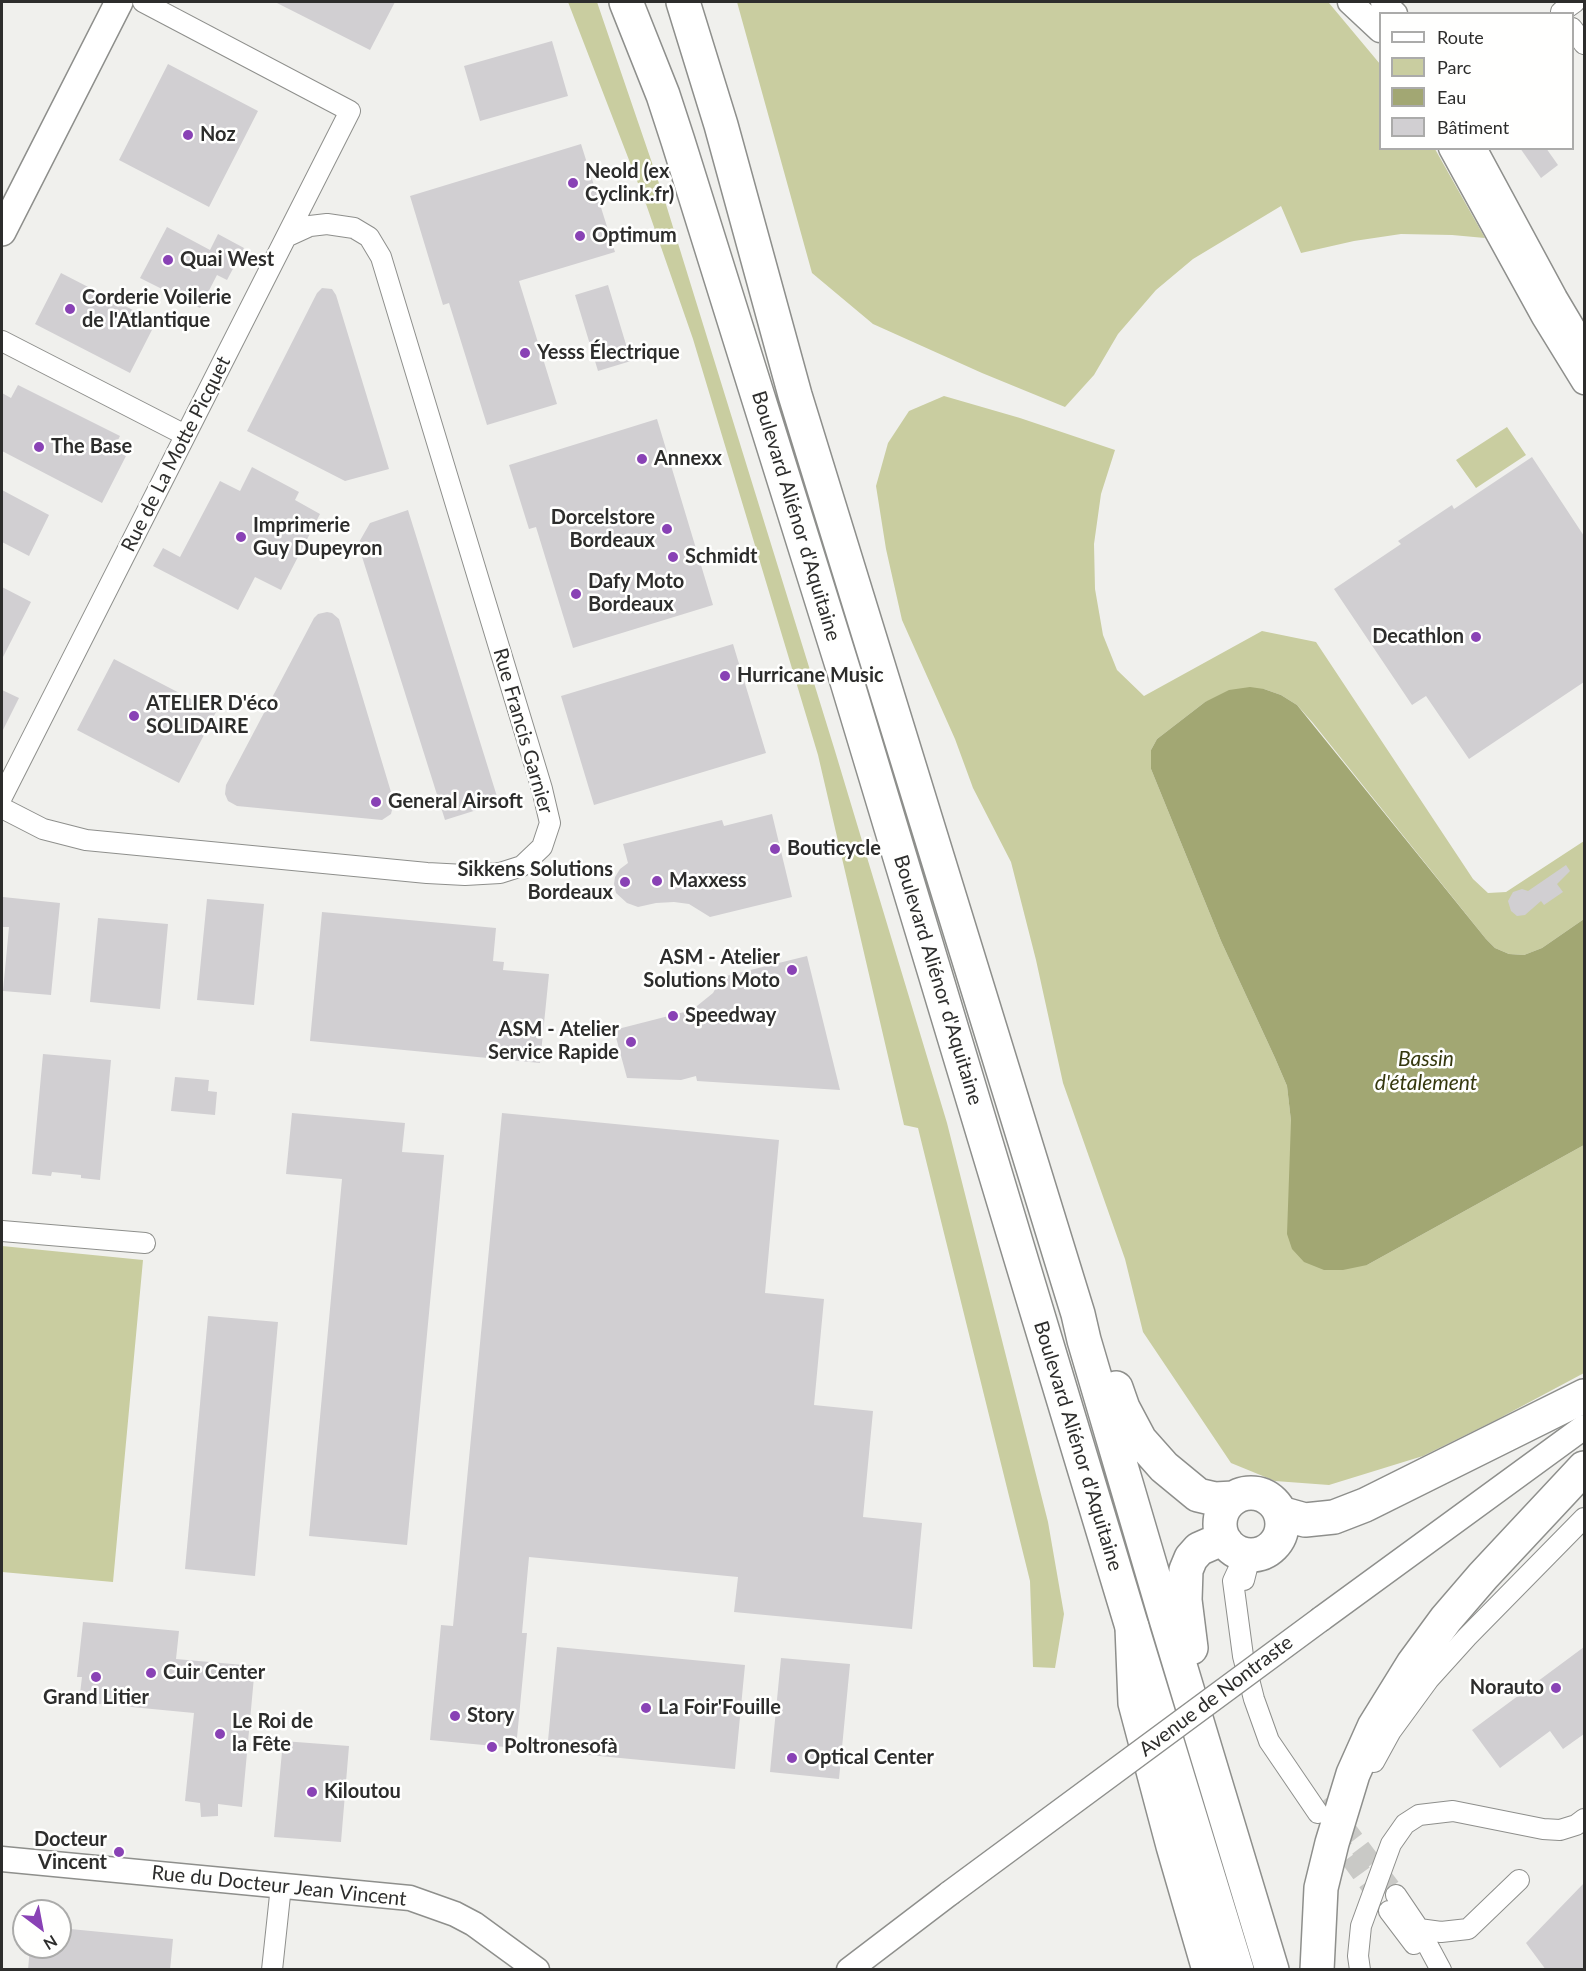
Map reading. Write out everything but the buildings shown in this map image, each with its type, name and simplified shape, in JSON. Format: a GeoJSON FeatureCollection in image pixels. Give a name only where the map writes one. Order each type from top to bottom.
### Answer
{"type":"FeatureCollection","features":[{"type":"Feature","properties":{"kind":"highway","name":"Boulevard Aliénor d'Aquitaine"},"geometry":{"type":"LineString","coordinates":[[626,2],[663,95],[859,720],[1132,1626],[1136,1703],[1173,1846],[1209,1970]]}},
{"type":"Feature","properties":{"kind":"highway"},"geometry":{"type":"LineString","coordinates":[[636,2],[663,95]]}},
{"type":"Feature","properties":{"kind":"highway","name":"Boulevard Aliénor d'Aquitaine"},"geometry":{"type":"LineString","coordinates":[[683,2],[721,125],[795,395],[1078,1314],[1272,1970]]}},
{"type":"Feature","properties":{"kind":"highway"},"geometry":{"type":"LineString","coordinates":[[1078,1314],[1099,1336],[1123,1408],[1146,1447],[1164,1467],[1198,1495],[1215,1499],[1234,1498],[1252,1493],[1261,1494],[1276,1505],[1280,1513],[1281,1533],[1276,1543],[1268,1550],[1242,1550],[1215,1542],[1199,1549],[1191,1558],[1186,1570],[1185,1600],[1189,1638],[1207,1738],[1208,1759]]}},
{"type":"Feature","properties":{"kind":"highway"},"geometry":{"type":"LineString","coordinates":[[1280,1513],[1305,1520],[1334,1517],[1365,1505],[1584,1396]]}},
{"type":"Feature","properties":{"kind":"highway"},"geometry":{"type":"LineString","coordinates":[[1317,1970],[1321,1888],[1353,1774],[1374,1727],[1413,1664],[1446,1619],[1584,1468]]}},
{"type":"Feature","properties":{"kind":"highway"},"geometry":{"type":"LineString","coordinates":[[1234,1498],[1227,1505],[1220,1523],[1222,1533],[1242,1550]]}},
{"type":"Feature","properties":{"kind":"highway"},"geometry":{"type":"LineString","coordinates":[[1132,1626],[1237,1970]]}},
{"type":"Feature","properties":{"kind":"highway"},"geometry":{"type":"LineString","coordinates":[[1173,1846],[1191,1970]]}},
{"type":"Feature","properties":{"kind":"main road"},"geometry":{"type":"LineString","coordinates":[[2,194],[100,2]]}},
{"type":"Feature","properties":{"kind":"main road"},"geometry":{"type":"LineString","coordinates":[[2,232],[119,2]]}},
{"type":"Feature","properties":{"kind":"street","name":"Rue de La Motte Picquet"},"geometry":{"type":"LineString","coordinates":[[2,797],[350,111],[143,2]]}},
{"type":"Feature","properties":{"kind":"street"},"geometry":{"type":"LineString","coordinates":[[1350,2],[1379,29]]}},
{"type":"Feature","properties":{"kind":"street"},"geometry":{"type":"LineString","coordinates":[[1574,27],[1584,44]]}},
{"type":"Feature","properties":{"kind":"street"},"geometry":{"type":"LineString","coordinates":[[1452,150],[1544,318],[1584,382]]}},
{"type":"Feature","properties":{"kind":"street"},"geometry":{"type":"LineString","coordinates":[[1475,150],[1584,347]]}},
{"type":"Feature","properties":{"kind":"street","name":"Rue Francis Garnier"},"geometry":{"type":"LineString","coordinates":[[2,808],[43,829],[86,840],[427,873],[465,875],[500,873],[522,866],[542,847],[550,823],[542,789],[381,257],[369,237],[354,228],[327,224],[310,226],[286,237]]}},
{"type":"Feature","properties":{"kind":"street"},"geometry":{"type":"LineString","coordinates":[[2,341],[185,435]]}},
{"type":"Feature","properties":{"kind":"street"},"geometry":{"type":"LineString","coordinates":[[2,1231],[145,1243]]}},
{"type":"Feature","properties":{"kind":"street","name":"Avenue de Nontraste"},"geometry":{"type":"LineString","coordinates":[[849,1970],[950,1893],[1584,1427]]}},
{"type":"Feature","properties":{"kind":"street"},"geometry":{"type":"LineString","coordinates":[[1320,1932],[1340,1848],[1364,1781],[1391,1731],[1429,1679],[1584,1518]]}},
{"type":"Feature","properties":{"kind":"street"},"geometry":{"type":"LineString","coordinates":[[1242,1550],[1239,1568],[1233,1581],[1234,1597],[1243,1656],[1254,1699],[1269,1741],[1321,1807]]}},
{"type":"Feature","properties":{"kind":"street"},"geometry":{"type":"LineString","coordinates":[[1360,1970],[1358,1956],[1361,1926],[1391,1844],[1405,1824],[1419,1815],[1453,1810],[1543,1829],[1560,1830],[1576,1825],[1584,1819]]}},
{"type":"Feature","properties":{"kind":"street","name":"Rue du Docteur Jean Vincent"},"geometry":{"type":"LineString","coordinates":[[2,1859],[410,1898],[455,1914],[474,1924],[537,1970]]}},
{"type":"Feature","properties":{"kind":"street"},"geometry":{"type":"LineString","coordinates":[[1416,1925],[1441,1932],[1468,1929],[1519,1880]]}},
{"type":"Feature","properties":{"kind":"street"},"geometry":{"type":"LineString","coordinates":[[272,1970],[281,1886]]}},
{"type":"Feature","properties":{"kind":"street"},"geometry":{"type":"LineString","coordinates":[[1432,1970],[1393,1903],[1416,1925],[1441,1966],[1441,1970]]}},
{"type":"Feature","properties":{"kind":"green space"},"geometry":{"type":"Polygon","coordinates":[[[568,2],[597,2],[664,198],[947,1123],[1048,1522],[1064,1614],[1055,1668],[1033,1667],[1030,1581],[918,1128],[904,1125],[818,755],[693,339],[646,204],[568,2]]]}},
{"type":"Feature","properties":{"kind":"green space"},"geometry":{"type":"Polygon","coordinates":[[[737,2],[1329,3],[1379,63],[1379,150],[1436,150],[1485,238],[1401,234],[1354,241],[1301,253],[1281,206],[1193,259],[1156,290],[1118,334],[1094,375],[1065,407],[873,324],[812,273],[737,2]]]}},
{"type":"Feature","properties":{"kind":"green space"},"geometry":{"type":"Polygon","coordinates":[[[944,396],[1020,418],[1115,450],[1101,494],[1094,544],[1095,589],[1103,635],[1117,670],[1144,696],[1262,631],[1316,642],[1473,879],[1488,893],[1506,892],[1584,841],[1584,919],[1542,948],[1524,955],[1509,954],[1495,948],[1486,939],[1313,723],[1297,705],[1281,695],[1264,689],[1205,702],[1157,739],[1151,750],[1151,769],[1221,941],[1287,1086],[1291,1121],[1367,1265],[1584,1145],[1584,1373],[1423,1456],[1329,1485],[1275,1481],[1231,1463],[1143,1332],[1125,1259],[1063,1083],[1036,960],[1011,862],[973,788],[955,739],[902,620],[886,549],[876,486],[888,443],[909,411],[944,396]]]}},
{"type":"Feature","properties":{"kind":"green space"},"geometry":{"type":"Polygon","coordinates":[[[1507,427],[1526,455],[1476,488],[1456,460],[1507,427]]]}},
{"type":"Feature","properties":{"kind":"green space"},"geometry":{"type":"Polygon","coordinates":[[[2,1246],[143,1260],[113,1582],[2,1572],[2,1246]]]}},
{"type":"Feature","properties":{"kind":"water","name":"Bassin d'étalement"},"geometry":{"type":"Polygon","coordinates":[[[1250,687],[1281,695],[1297,705],[1495,948],[1509,954],[1524,955],[1542,948],[1584,919],[1584,1145],[1367,1265],[1343,1270],[1324,1270],[1304,1262],[1292,1249],[1287,1234],[1291,1121],[1287,1086],[1221,941],[1151,769],[1151,750],[1157,739],[1205,702],[1229,690],[1250,687]]]}},
{"type":"Feature","properties":{"kind":"tunnel"},"geometry":{"type":"LineString","coordinates":[[1324,1800],[1396,1895]]}},
{"type":"Feature","properties":{"kind":"tunnel"},"geometry":{"type":"LineString","coordinates":[[1332,1833],[1389,1911]]}},
{"type":"Feature","properties":{"kind":"place","name":"Noz"},"geometry":{"type":"Point","coordinates":[188,135]}},
{"type":"Feature","properties":{"kind":"place","name":"Neold (ex Cyclink.fr)"},"geometry":{"type":"Point","coordinates":[573,183]}},
{"type":"Feature","properties":{"kind":"place","name":"Optimum"},"geometry":{"type":"Point","coordinates":[580,236]}},
{"type":"Feature","properties":{"kind":"place","name":"Quai West"},"geometry":{"type":"Point","coordinates":[168,260]}},
{"type":"Feature","properties":{"kind":"place","name":"Corderie Voilerie de l'Atlantique"},"geometry":{"type":"Point","coordinates":[70,309]}},
{"type":"Feature","properties":{"kind":"place","name":"Yesss Électrique"},"geometry":{"type":"Point","coordinates":[525,353]}},
{"type":"Feature","properties":{"kind":"place","name":"The Base"},"geometry":{"type":"Point","coordinates":[39,447]}},
{"type":"Feature","properties":{"kind":"place","name":"Annexx"},"geometry":{"type":"Point","coordinates":[642,459]}},
{"type":"Feature","properties":{"kind":"place","name":"Dorcelstore Bordeaux"},"geometry":{"type":"Point","coordinates":[667,529]}},
{"type":"Feature","properties":{"kind":"place","name":"Imprimerie Guy Dupeyron"},"geometry":{"type":"Point","coordinates":[241,537]}},
{"type":"Feature","properties":{"kind":"place","name":"Schmidt"},"geometry":{"type":"Point","coordinates":[673,557]}},
{"type":"Feature","properties":{"kind":"place","name":"Dafy Moto Bordeaux"},"geometry":{"type":"Point","coordinates":[576,594]}},
{"type":"Feature","properties":{"kind":"place","name":"Decathlon"},"geometry":{"type":"Point","coordinates":[1476,637]}},
{"type":"Feature","properties":{"kind":"place","name":"Hurricane Music"},"geometry":{"type":"Point","coordinates":[725,676]}},
{"type":"Feature","properties":{"kind":"place","name":"ATELIER D'éco SOLIDAIRE"},"geometry":{"type":"Point","coordinates":[134,716]}},
{"type":"Feature","properties":{"kind":"place","name":"General Airsoft"},"geometry":{"type":"Point","coordinates":[376,802]}},
{"type":"Feature","properties":{"kind":"place","name":"Bouticycle"},"geometry":{"type":"Point","coordinates":[775,849]}},
{"type":"Feature","properties":{"kind":"place","name":"Maxxess"},"geometry":{"type":"Point","coordinates":[657,881]}},
{"type":"Feature","properties":{"kind":"place","name":"Sikkens Solutions Bordeaux"},"geometry":{"type":"Point","coordinates":[625,882]}},
{"type":"Feature","properties":{"kind":"place","name":"ASM - Atelier Solutions Moto"},"geometry":{"type":"Point","coordinates":[792,970]}},
{"type":"Feature","properties":{"kind":"place","name":"Speedway"},"geometry":{"type":"Point","coordinates":[673,1016]}},
{"type":"Feature","properties":{"kind":"place","name":"ASM - Atelier Service Rapide"},"geometry":{"type":"Point","coordinates":[631,1042]}},
{"type":"Feature","properties":{"kind":"place","name":"Cuir Center"},"geometry":{"type":"Point","coordinates":[151,1673]}},
{"type":"Feature","properties":{"kind":"place","name":"Grand Litier"},"geometry":{"type":"Point","coordinates":[96,1677]}},
{"type":"Feature","properties":{"kind":"place","name":"Norauto"},"geometry":{"type":"Point","coordinates":[1556,1688]}},
{"type":"Feature","properties":{"kind":"place","name":"La Foir'Fouille"},"geometry":{"type":"Point","coordinates":[646,1708]}},
{"type":"Feature","properties":{"kind":"place","name":"Story"},"geometry":{"type":"Point","coordinates":[455,1716]}},
{"type":"Feature","properties":{"kind":"place","name":"Le Roi de la Fête"},"geometry":{"type":"Point","coordinates":[220,1734]}},
{"type":"Feature","properties":{"kind":"place","name":"Poltronesofà"},"geometry":{"type":"Point","coordinates":[492,1747]}},
{"type":"Feature","properties":{"kind":"place","name":"Optical Center"},"geometry":{"type":"Point","coordinates":[792,1758]}},
{"type":"Feature","properties":{"kind":"place","name":"Kiloutou"},"geometry":{"type":"Point","coordinates":[312,1792]}},
{"type":"Feature","properties":{"kind":"place","name":"Docteur Vincent"},"geometry":{"type":"Point","coordinates":[119,1852]}}]}
